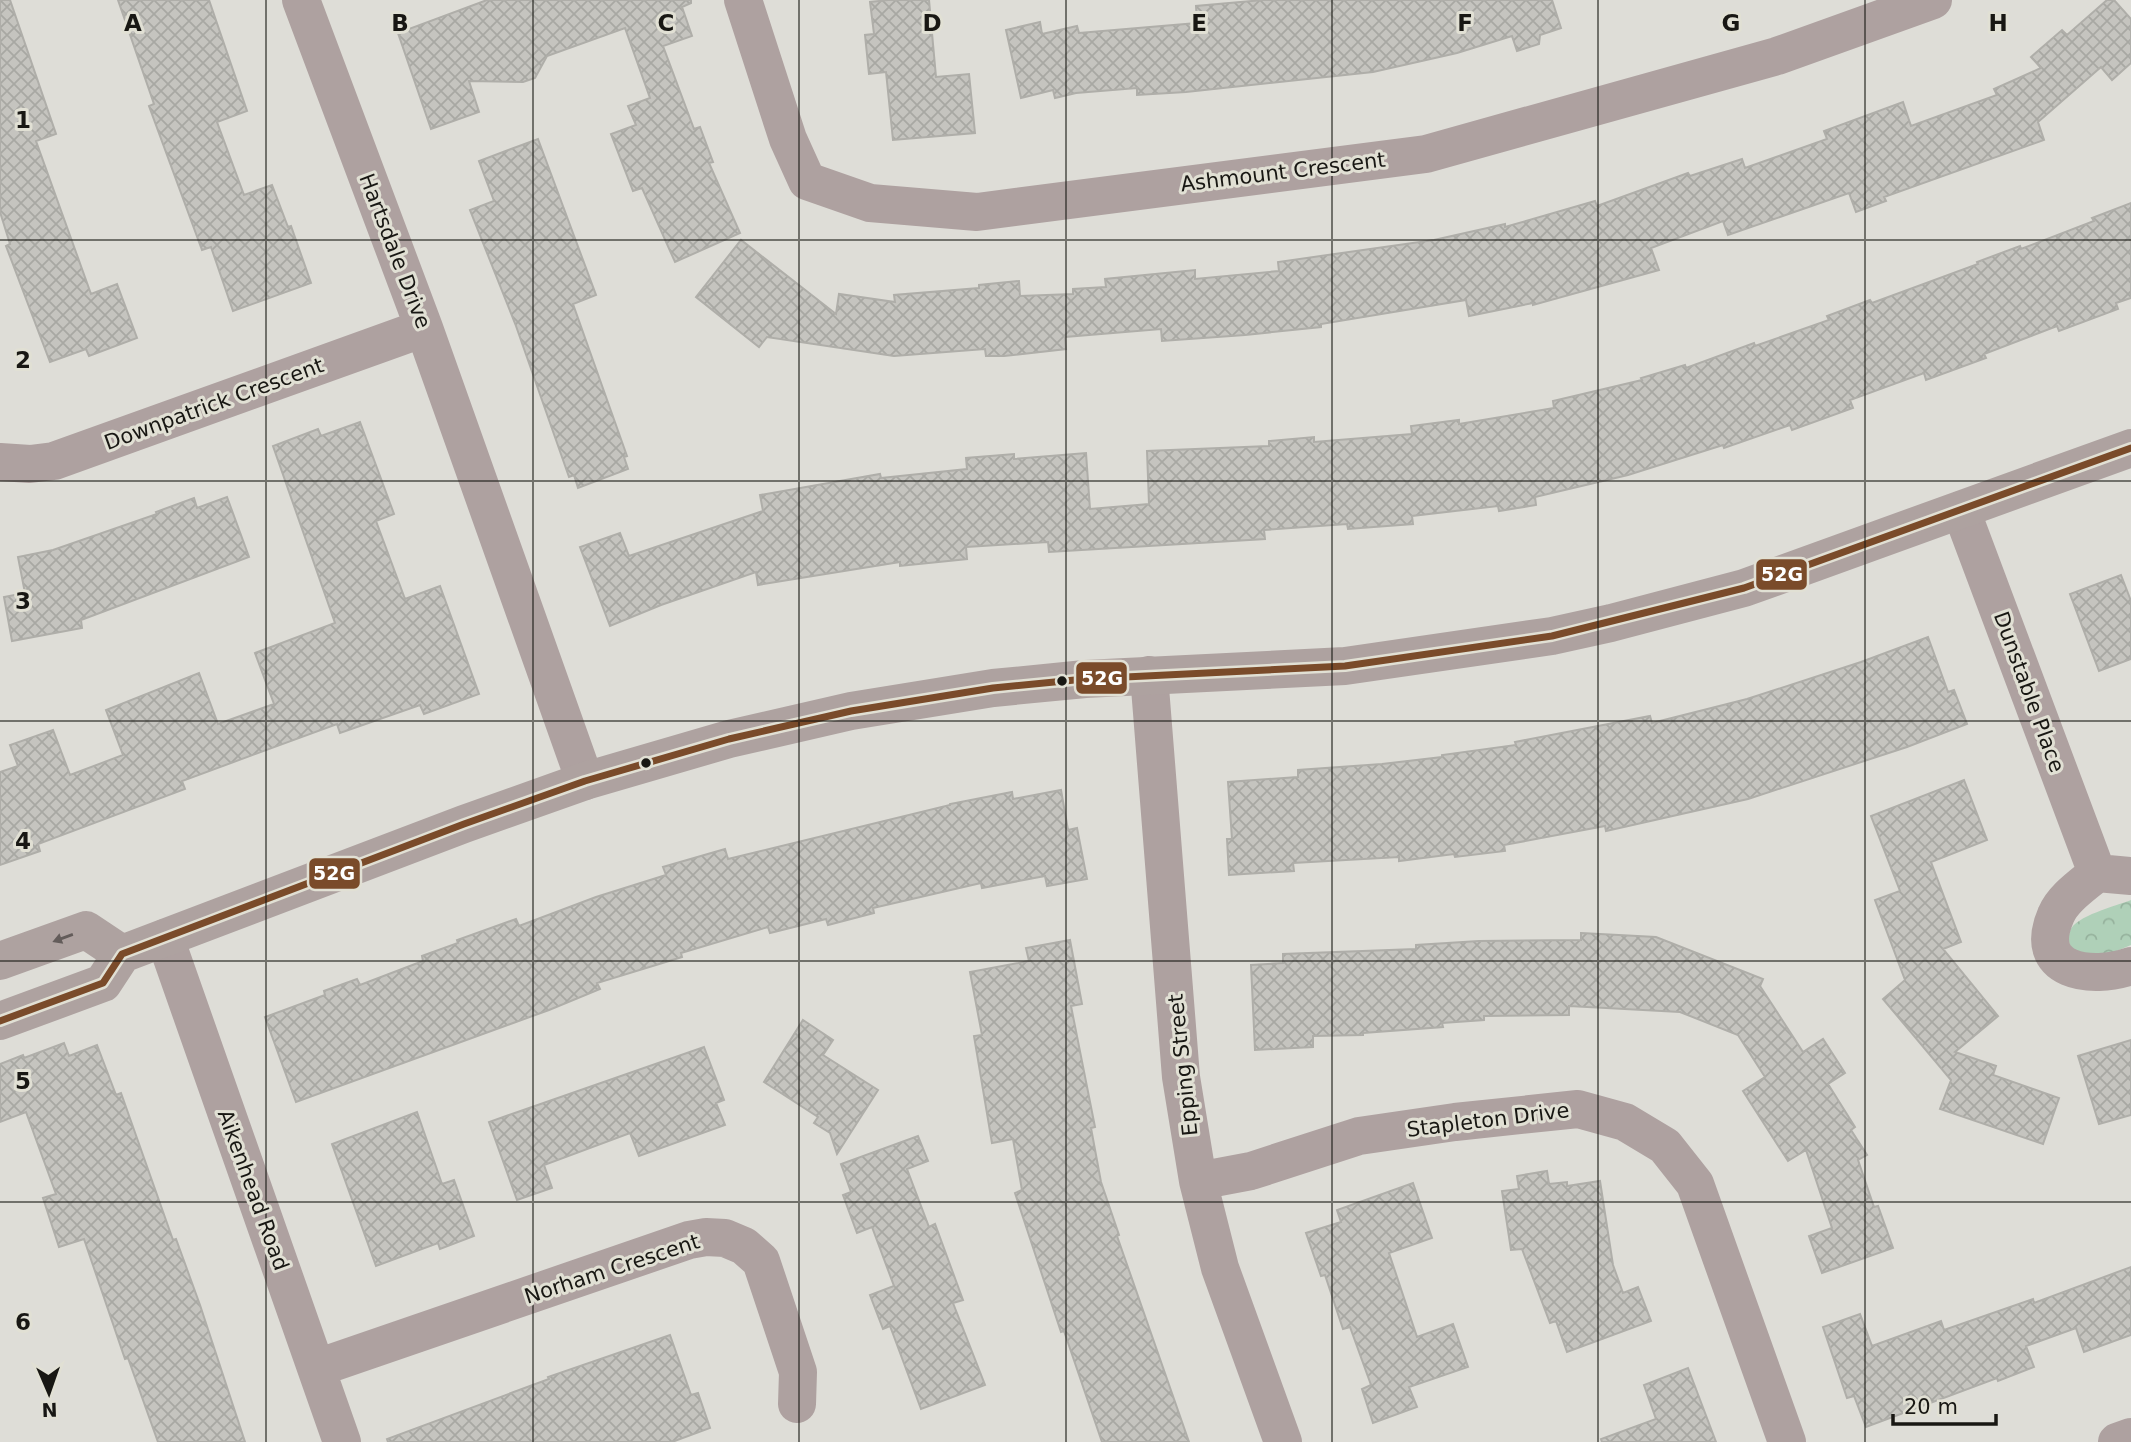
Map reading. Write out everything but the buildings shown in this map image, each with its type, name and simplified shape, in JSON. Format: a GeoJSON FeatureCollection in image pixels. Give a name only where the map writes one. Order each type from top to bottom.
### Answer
{"type":"FeatureCollection","features":[{"type":"Feature","properties":{"kind":"main road"},"geometry":{"type":"LineString","coordinates":[[0,1021],[103,983],[122,954],[585,781],[729,739],[901,701],[1006,686],[1149,675],[1345,666],[1552,636],[1744,588],[2131,448]]}},
{"type":"Feature","properties":{"kind":"main road"},"geometry":{"type":"LineString","coordinates":[[0,961],[86,930],[122,954]]}},
{"type":"Feature","properties":{"kind":"street","name":"Hartsdale Drive"},"geometry":{"type":"LineString","coordinates":[[301,0],[424,328],[585,781]]}},
{"type":"Feature","properties":{"kind":"street","name":"Ashmount Crescent"},"geometry":{"type":"LineString","coordinates":[[743,0],[795,158],[807,181],[870,204],[977,212],[1426,154],[1777,56],[1933,0]]}},
{"type":"Feature","properties":{"kind":"street","name":"Downpatrick Crescent"},"geometry":{"type":"LineString","coordinates":[[0,462],[8,464],[54,461],[424,328]]}},
{"type":"Feature","properties":{"kind":"street","name":"Dunstable Place"},"geometry":{"type":"LineString","coordinates":[[1961,510],[2114,875],[2072,894],[2057,913],[2051,929],[2051,946],[2060,962],[2087,974],[2106,974],[2131,967]]}},
{"type":"Feature","properties":{"kind":"street","name":"Epping Street"},"geometry":{"type":"LineString","coordinates":[[1149,675],[1181,1077],[1198,1181],[1220,1268],[1283,1442]]}},
{"type":"Feature","properties":{"kind":"street","name":"Aikenhead Road"},"geometry":{"type":"LineString","coordinates":[[165,939],[342,1442]]}},
{"type":"Feature","properties":{"kind":"street","name":"Stapleton Drive"},"geometry":{"type":"LineString","coordinates":[[1198,1181],[1251,1171],[1359,1136],[1455,1122],[1578,1109],[1625,1122],[1665,1146],[1695,1184],[1787,1442]]}},
{"type":"Feature","properties":{"kind":"street","name":"Norham Crescent"},"geometry":{"type":"LineString","coordinates":[[317,1368],[689,1240],[725,1238],[744,1246],[761,1261],[798,1371],[797,1404]]}},
{"type":"Feature","properties":{"kind":"street"},"geometry":{"type":"LineString","coordinates":[[2117,1442],[2131,1437]]}},
{"type":"Feature","properties":{"kind":"green space"},"geometry":{"type":"Polygon","coordinates":[[[2131,900],[2131,945],[2095,960],[2073,953],[2069,937],[2073,926],[2088,916],[2131,900]]]}},
{"type":"Feature","properties":{"kind":"transit line","name":"52G"},"geometry":{"type":"LineString","coordinates":[[0,1021],[103,983],[122,954],[585,781],[729,739],[851,711],[993,688],[1085,679],[1345,666],[1552,636],[1744,588],[2131,448]]}}]}
